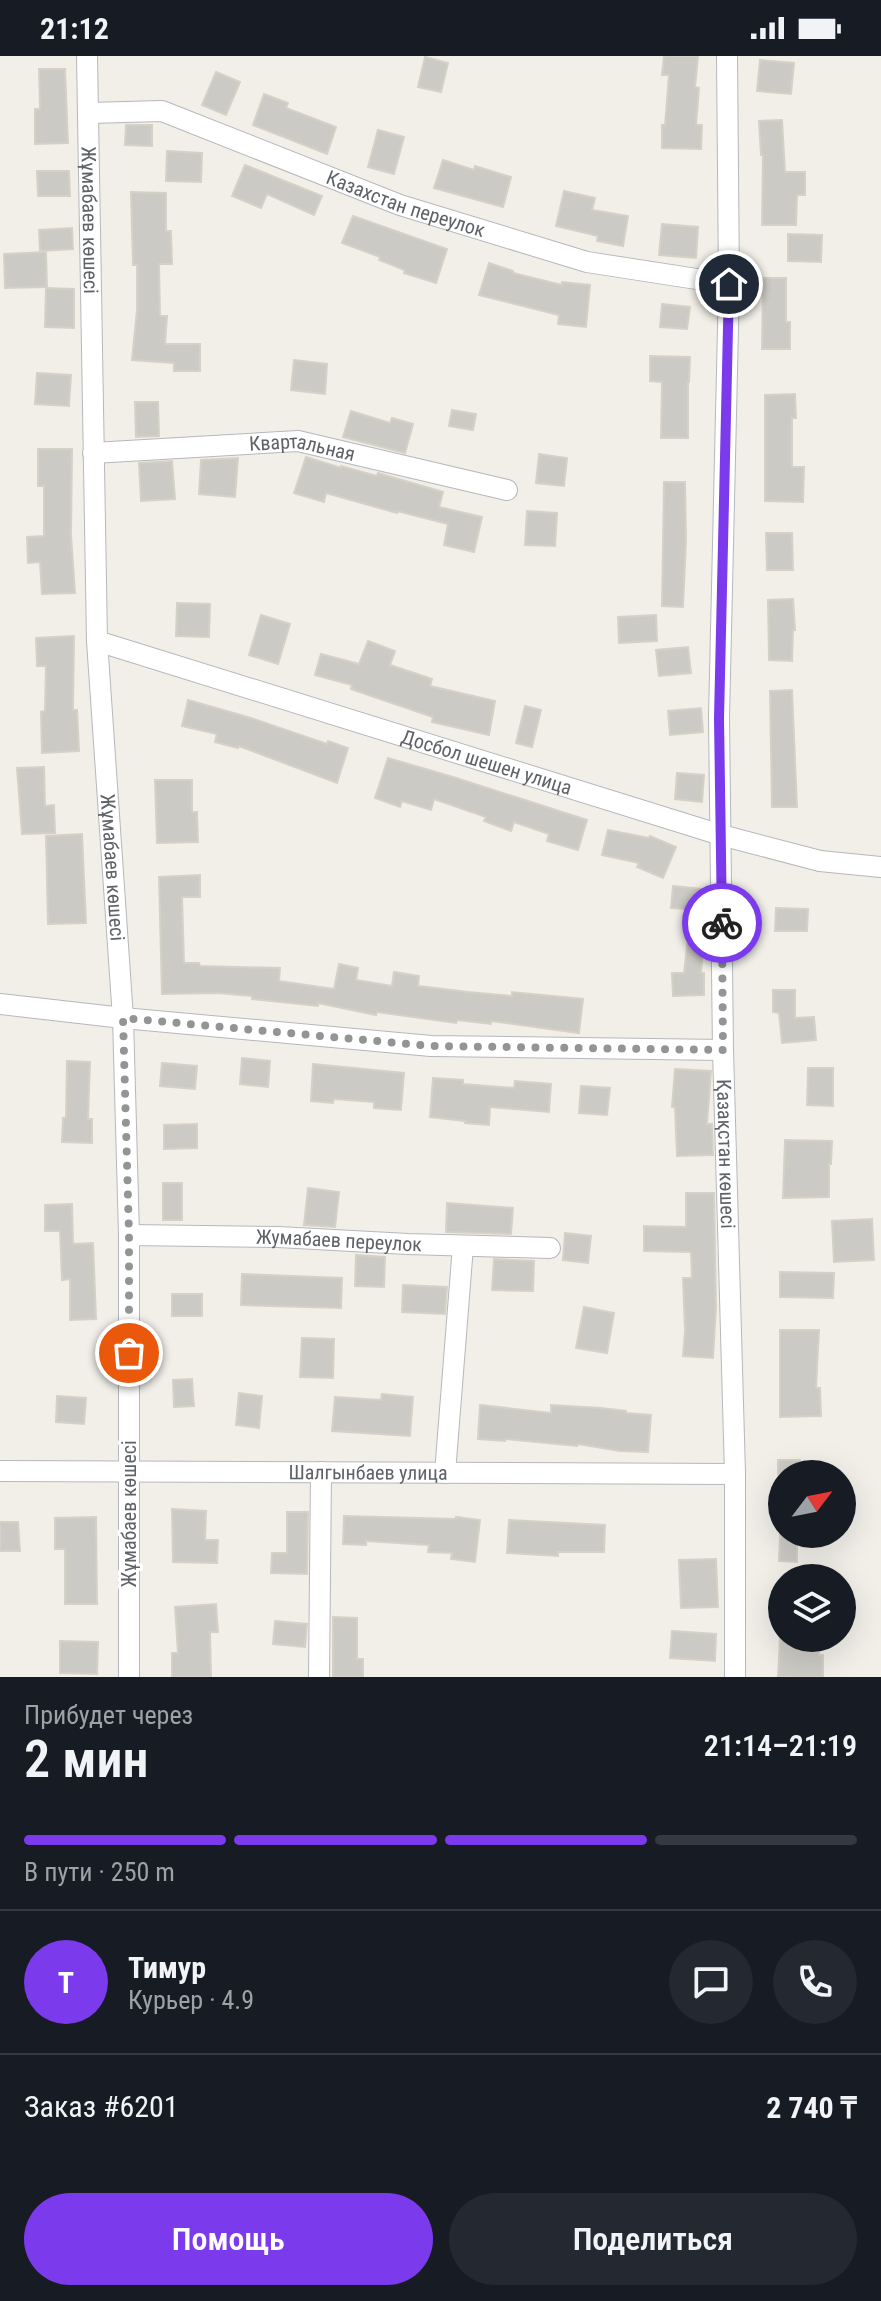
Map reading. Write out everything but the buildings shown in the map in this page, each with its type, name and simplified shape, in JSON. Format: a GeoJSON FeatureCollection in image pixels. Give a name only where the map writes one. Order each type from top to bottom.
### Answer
{"type":"FeatureCollection","features":[{"type":"Feature","properties":{"kind":"street","name":"Жұмабаев көшесі"},"geometry":{"type":"LineString","coordinates":[[87,56],[97,641],[123,1018],[129,1235],[129,1677]]}},
{"type":"Feature","properties":{"kind":"street","name":"Қазақстан көшесі"},"geometry":{"type":"LineString","coordinates":[[727,56],[729,284],[719,718],[723,1050],[735,1474],[735,1677]]}},
{"type":"Feature","properties":{"kind":"street","name":"Казахстан переулок"},"geometry":{"type":"LineString","coordinates":[[89,113],[162,111],[400,205],[572,258],[729,284]]}},
{"type":"Feature","properties":{"kind":"street","name":"Квартальная"},"geometry":{"type":"LineString","coordinates":[[93,453],[298,441],[507,490]]}},
{"type":"Feature","properties":{"kind":"street","name":"Досбол шешен улица"},"geometry":{"type":"LineString","coordinates":[[97,641],[721,835],[820,861],[881,867]]}},
{"type":"Feature","properties":{"kind":"street"},"geometry":{"type":"LineString","coordinates":[[0,1004],[431,1046],[723,1050]]}},
{"type":"Feature","properties":{"kind":"street","name":"Жумабаев переулок"},"geometry":{"type":"LineString","coordinates":[[129,1235],[278,1237],[550,1248]]}},
{"type":"Feature","properties":{"kind":"street"},"geometry":{"type":"LineString","coordinates":[[445,1473],[463,1246]]}},
{"type":"Feature","properties":{"kind":"street","name":"Шалгынбаев улица"},"geometry":{"type":"LineString","coordinates":[[0,1471],[735,1474]]}},
{"type":"Feature","properties":{"kind":"street"},"geometry":{"type":"LineString","coordinates":[[319,1677],[321,1472]]}},
{"type":"Feature","properties":{"kind":"way so far"},"geometry":{"type":"LineString","coordinates":[[129,1353],[123,1018],[431,1046],[723,1050],[722,923]]}},
{"type":"Feature","properties":{"kind":"route"},"geometry":{"type":"LineString","coordinates":[[722,923],[719,718],[729,284]]}}]}
